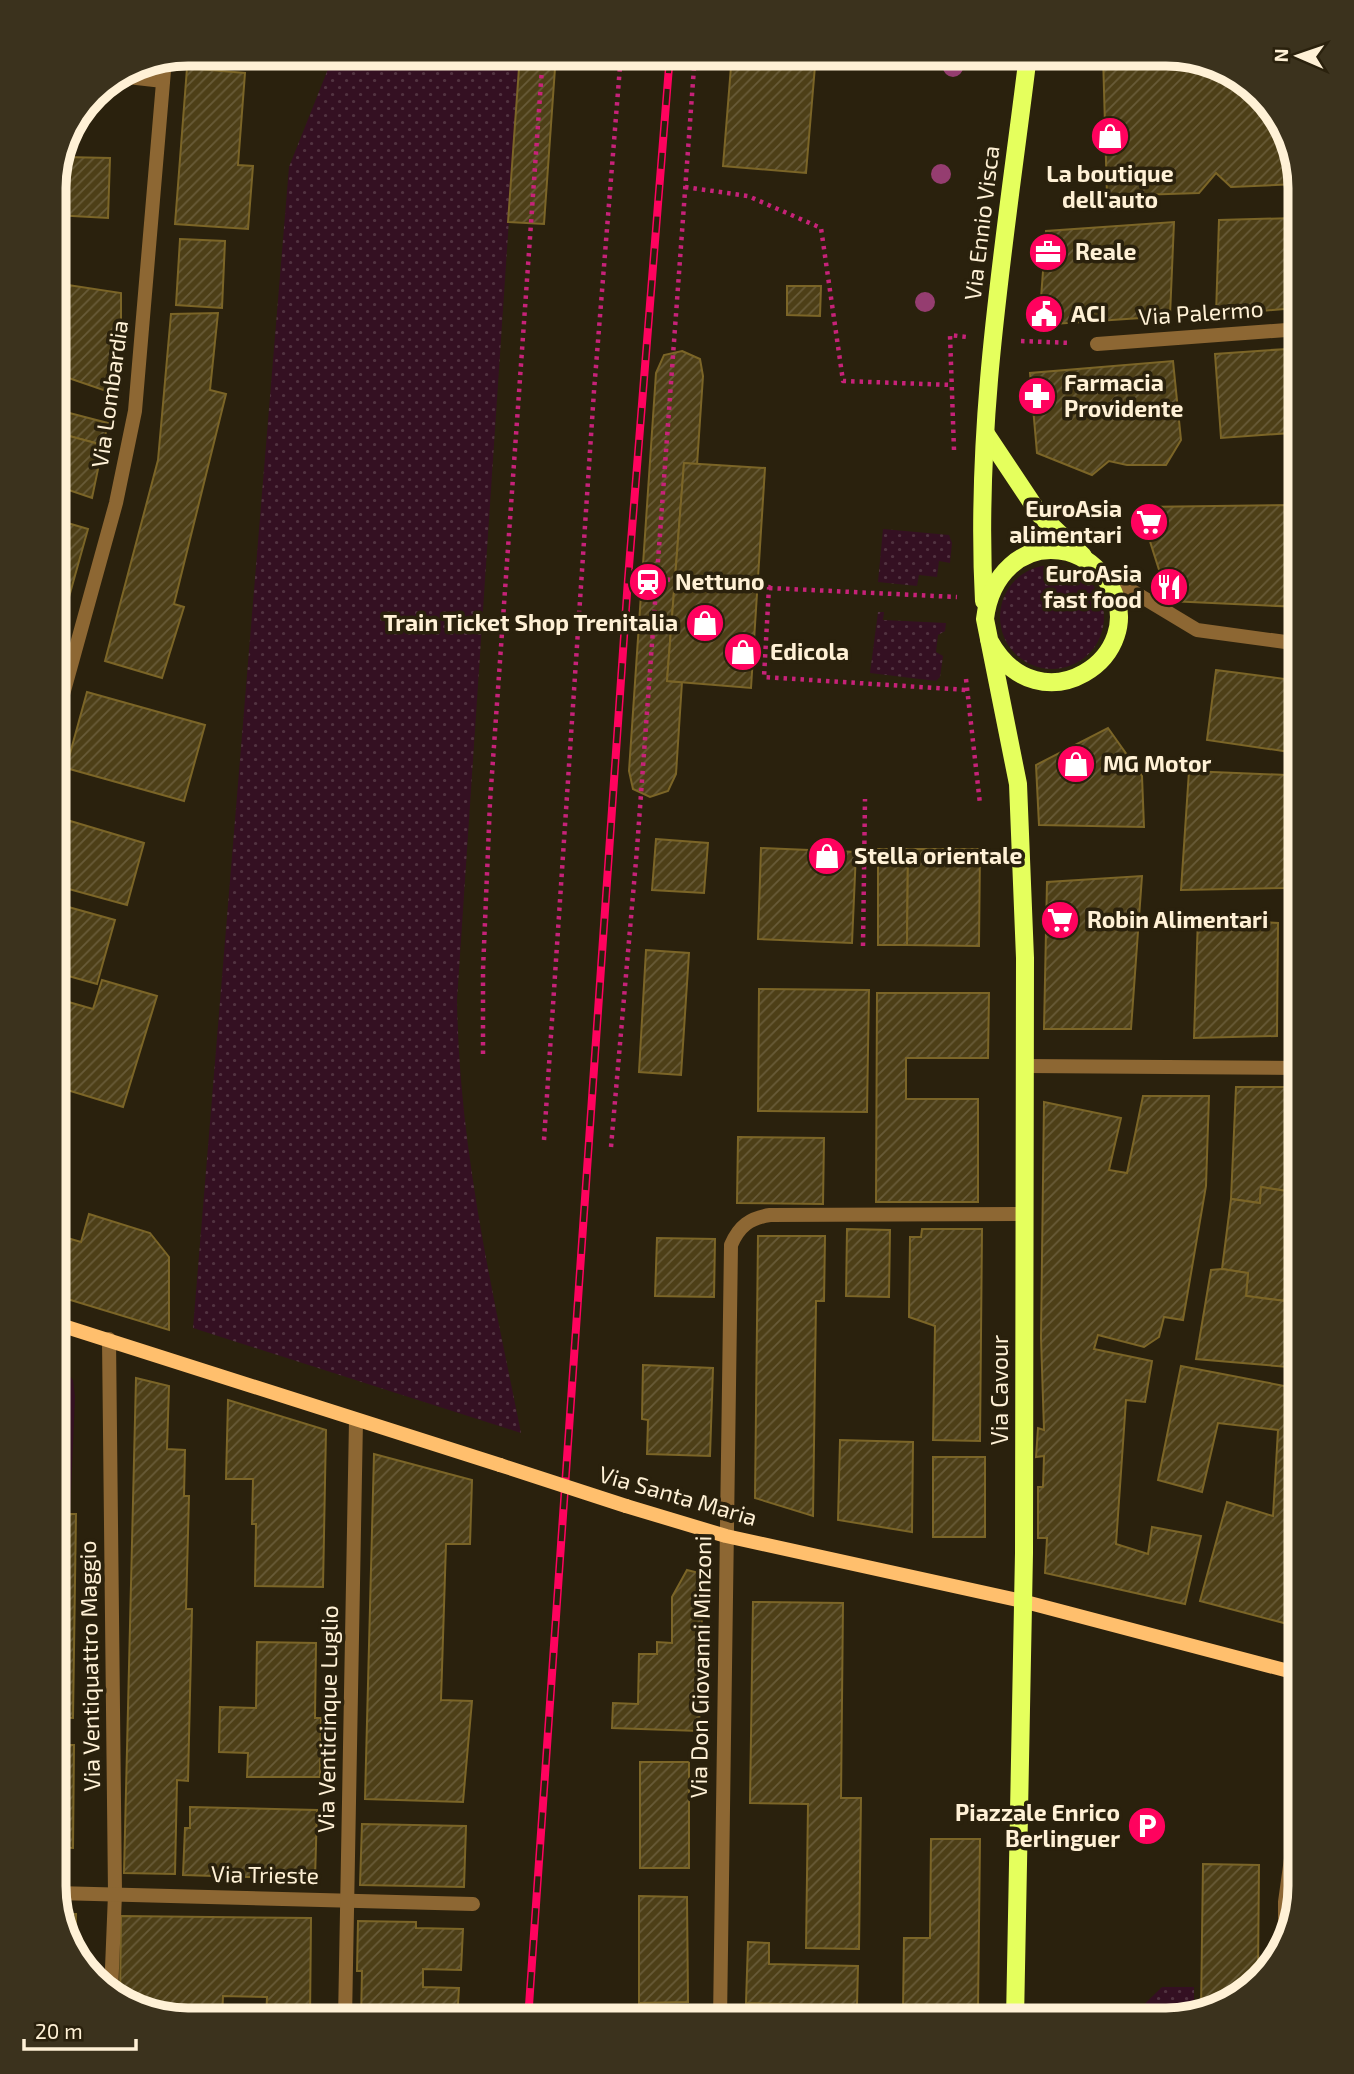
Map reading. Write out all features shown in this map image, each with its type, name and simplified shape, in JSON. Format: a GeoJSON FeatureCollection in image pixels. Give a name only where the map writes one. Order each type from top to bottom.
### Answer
{"type":"FeatureCollection","features":[{"type":"Feature","properties":{"kind":"main road","name":"Via Ennio Visca"},"geometry":{"type":"LineString","coordinates":[[985,619],[988,398],[996,304],[1026,67]]}},
{"type":"Feature","properties":{"kind":"main road"},"geometry":{"type":"LineString","coordinates":[[986,434],[1040,515],[1102,573],[1114,597],[1117,623],[1110,648],[1093,669],[1076,678],[1055,683],[1034,681],[1014,672],[999,657],[989,640],[985,619],[988,598],[996,580],[1010,565],[1027,555],[1048,550],[1068,552],[1087,560]]}},
{"type":"Feature","properties":{"kind":"main road","name":"Via Cavour"},"geometry":{"type":"LineString","coordinates":[[989,640],[1015,761],[1021,828],[1026,1066],[1022,1601],[1015,2008]]}},
{"type":"Feature","properties":{"kind":"main road","name":"Via Santa Maria"},"geometry":{"type":"LineString","coordinates":[[66,1327],[726,1536],[1022,1601],[1288,1671]]}},
{"type":"Feature","properties":{"kind":"street","name":"Via Lombardia"},"geometry":{"type":"LineString","coordinates":[[67,681],[116,503],[135,411],[164,69]]}},
{"type":"Feature","properties":{"kind":"street"},"geometry":{"type":"LineString","coordinates":[[139,78],[163,80]]}},
{"type":"Feature","properties":{"kind":"street","name":"Via Palermo"},"geometry":{"type":"LineString","coordinates":[[1097,344],[1288,330]]}},
{"type":"Feature","properties":{"kind":"street"},"geometry":{"type":"LineString","coordinates":[[1102,573],[1197,630],[1288,642]]}},
{"type":"Feature","properties":{"kind":"street"},"geometry":{"type":"LineString","coordinates":[[1026,1066],[1288,1068]]}},
{"type":"Feature","properties":{"kind":"street","name":"Via Don Giovanni Minzoni"},"geometry":{"type":"LineString","coordinates":[[720,2008],[731,1245],[740,1228],[759,1217],[770,1215],[1025,1214]]}},
{"type":"Feature","properties":{"kind":"street","name":"Via Ventiquattro Maggio"},"geometry":{"type":"LineString","coordinates":[[109,1339],[115,1894],[112,1980]]}},
{"type":"Feature","properties":{"kind":"street","name":"Via Venticinque Luglio"},"geometry":{"type":"LineString","coordinates":[[345,2007],[356,1420]]}},
{"type":"Feature","properties":{"kind":"street"},"geometry":{"type":"LineString","coordinates":[[1285,1906],[1288,1880]]}},
{"type":"Feature","properties":{"kind":"street","name":"Via Trieste"},"geometry":{"type":"LineString","coordinates":[[67,1893],[347,1899],[473,1905]]}},
{"type":"Feature","properties":{"kind":"path"},"geometry":{"type":"LineString","coordinates":[[483,1054],[482,970],[490,802],[542,66]]}},
{"type":"Feature","properties":{"kind":"path"},"geometry":{"type":"LineString","coordinates":[[544,1140],[594,391],[620,66]]}},
{"type":"Feature","properties":{"kind":"path"},"geometry":{"type":"LineString","coordinates":[[611,1147],[658,579],[694,67]]}},
{"type":"Feature","properties":{"kind":"path"},"geometry":{"type":"LineString","coordinates":[[685,187],[748,196],[821,228],[843,381],[952,386]]}},
{"type":"Feature","properties":{"kind":"path"},"geometry":{"type":"LineString","coordinates":[[1022,341],[1097,344]]}},
{"type":"Feature","properties":{"kind":"path"},"geometry":{"type":"LineString","coordinates":[[658,579],[769,588],[958,597]]}},
{"type":"Feature","properties":{"kind":"path"},"geometry":{"type":"LineString","coordinates":[[769,588],[764,677],[967,690]]}},
{"type":"Feature","properties":{"kind":"path"},"geometry":{"type":"LineString","coordinates":[[863,946],[865,799]]}},
{"type":"Feature","properties":{"kind":"shaded area"},"geometry":{"type":"Polygon","coordinates":[[[329,66],[519,66],[457,1000],[459,1055],[470,1164],[521,1433],[193,1328],[289,167],[329,66]]]}},
{"type":"Feature","properties":{"kind":"shaded area"},"geometry":{"type":"Polygon","coordinates":[[[883,529],[949,535],[952,543],[950,563],[939,561],[937,577],[919,575],[917,586],[878,582],[883,529]]]}},
{"type":"Feature","properties":{"kind":"shaded area"},"geometry":{"type":"Polygon","coordinates":[[[1052,565],[1072,569],[1089,580],[1100,597],[1104,617],[1100,637],[1089,654],[1072,665],[1052,669],[1032,665],[1015,654],[1004,637],[1000,617],[1004,597],[1015,580],[1032,569],[1052,565]]]}},
{"type":"Feature","properties":{"kind":"shaded area"},"geometry":{"type":"Polygon","coordinates":[[[878,612],[884,612],[883,620],[946,623],[945,631],[938,635],[936,652],[943,656],[940,677],[936,681],[870,673],[878,612]]]}},
{"type":"Feature","properties":{"kind":"shaded area"},"geometry":{"type":"Polygon","coordinates":[[[66,1373],[73,1380],[75,1397],[70,1514],[66,1514],[66,1373]]]}},
{"type":"Feature","properties":{"kind":"shaded area"},"geometry":{"type":"Polygon","coordinates":[[[1162,1987],[1194,1987],[1194,2004],[1140,2008],[1162,1987]]]}},
{"type":"Feature","properties":{"kind":"building"},"geometry":{"type":"Polygon","coordinates":[[[519,66],[555,66],[544,224],[508,222],[519,66]]]}},
{"type":"Feature","properties":{"kind":"building"},"geometry":{"type":"Polygon","coordinates":[[[731,67],[815,67],[806,173],[723,166],[731,67]]]}},
{"type":"Feature","properties":{"kind":"building"},"geometry":{"type":"Polygon","coordinates":[[[1103,67],[1189,69],[1205,73],[1233,87],[1257,108],[1271,128],[1283,157],[1287,184],[1231,187],[1216,173],[1199,193],[1107,196],[1103,67]]]}},
{"type":"Feature","properties":{"kind":"building"},"geometry":{"type":"Polygon","coordinates":[[[187,68],[245,73],[238,165],[253,166],[248,229],[175,224],[187,68]]]}},
{"type":"Feature","properties":{"kind":"building"},"geometry":{"type":"Polygon","coordinates":[[[71,157],[110,158],[108,218],[67,216],[67,181],[71,157]]]}},
{"type":"Feature","properties":{"kind":"building"},"geometry":{"type":"Polygon","coordinates":[[[1288,218],[1288,309],[1216,315],[1219,220],[1288,218]]]}},
{"type":"Feature","properties":{"kind":"building"},"geometry":{"type":"Polygon","coordinates":[[[1174,222],[1170,316],[1039,325],[1046,231],[1174,222]]]}},
{"type":"Feature","properties":{"kind":"building"},"geometry":{"type":"Polygon","coordinates":[[[180,239],[225,241],[222,308],[176,305],[180,239]]]}},
{"type":"Feature","properties":{"kind":"building"},"geometry":{"type":"Polygon","coordinates":[[[67,285],[121,293],[121,340],[112,393],[67,377],[67,285]]]}},
{"type":"Feature","properties":{"kind":"building"},"geometry":{"type":"Polygon","coordinates":[[[787,286],[821,286],[820,316],[787,315],[787,286]]]}},
{"type":"Feature","properties":{"kind":"building"},"geometry":{"type":"Polygon","coordinates":[[[218,313],[210,390],[226,394],[174,604],[184,607],[162,678],[105,661],[158,460],[171,314],[218,313]]]}},
{"type":"Feature","properties":{"kind":"building"},"geometry":{"type":"Polygon","coordinates":[[[1286,349],[1288,433],[1221,438],[1215,354],[1286,349]]]}},
{"type":"Feature","properties":{"kind":"building"},"geometry":{"type":"Polygon","coordinates":[[[682,351],[700,359],[703,376],[697,465],[684,463],[667,681],[682,682],[676,774],[668,791],[650,797],[633,789],[629,771],[656,373],[664,355],[682,351]]]}},
{"type":"Feature","properties":{"kind":"building"},"geometry":{"type":"Polygon","coordinates":[[[1173,361],[1181,440],[1166,465],[1127,465],[1109,461],[1092,475],[1037,453],[1030,373],[1173,361]]]}},
{"type":"Feature","properties":{"kind":"building"},"geometry":{"type":"Polygon","coordinates":[[[67,412],[108,423],[103,445],[67,435],[67,412]]]}},
{"type":"Feature","properties":{"kind":"building"},"geometry":{"type":"Polygon","coordinates":[[[67,435],[103,445],[92,498],[67,489],[67,435]]]}},
{"type":"Feature","properties":{"kind":"building"},"geometry":{"type":"Polygon","coordinates":[[[684,463],[765,468],[751,688],[667,681],[684,463]]]}},
{"type":"Feature","properties":{"kind":"building"},"geometry":{"type":"Polygon","coordinates":[[[1288,505],[1288,606],[1169,601],[1139,507],[1288,505]]]}},
{"type":"Feature","properties":{"kind":"building"},"geometry":{"type":"Polygon","coordinates":[[[67,523],[88,529],[67,605],[67,523]]]}},
{"type":"Feature","properties":{"kind":"building"},"geometry":{"type":"Polygon","coordinates":[[[1216,670],[1288,679],[1288,752],[1207,740],[1216,670]]]}},
{"type":"Feature","properties":{"kind":"building"},"geometry":{"type":"Polygon","coordinates":[[[87,692],[205,725],[184,801],[67,768],[87,692]]]}},
{"type":"Feature","properties":{"kind":"building"},"geometry":{"type":"Polygon","coordinates":[[[1108,728],[1142,776],[1144,827],[1039,825],[1036,765],[1108,728]]]}},
{"type":"Feature","properties":{"kind":"building"},"geometry":{"type":"Polygon","coordinates":[[[1189,771],[1286,775],[1285,888],[1181,890],[1189,771]]]}},
{"type":"Feature","properties":{"kind":"building"},"geometry":{"type":"Polygon","coordinates":[[[67,821],[144,843],[127,905],[67,888],[67,821]]]}},
{"type":"Feature","properties":{"kind":"building"},"geometry":{"type":"Polygon","coordinates":[[[656,839],[708,843],[704,893],[652,890],[656,839]]]}},
{"type":"Feature","properties":{"kind":"building"},"geometry":{"type":"Polygon","coordinates":[[[761,848],[856,852],[852,943],[758,939],[761,848]]]}},
{"type":"Feature","properties":{"kind":"building"},"geometry":{"type":"Polygon","coordinates":[[[878,849],[908,849],[907,945],[878,945],[878,849]]]}},
{"type":"Feature","properties":{"kind":"building"},"geometry":{"type":"Polygon","coordinates":[[[908,849],[980,849],[979,946],[907,945],[908,849]]]}},
{"type":"Feature","properties":{"kind":"building"},"geometry":{"type":"Polygon","coordinates":[[[1142,876],[1131,1029],[1044,1029],[1047,882],[1142,876]]]}},
{"type":"Feature","properties":{"kind":"building"},"geometry":{"type":"Polygon","coordinates":[[[67,907],[115,920],[97,984],[67,975],[67,907]]]}},
{"type":"Feature","properties":{"kind":"building"},"geometry":{"type":"Polygon","coordinates":[[[1198,917],[1278,923],[1277,1036],[1194,1038],[1198,917]]]}},
{"type":"Feature","properties":{"kind":"building"},"geometry":{"type":"Polygon","coordinates":[[[646,950],[689,953],[681,1075],[639,1072],[646,950]]]}},
{"type":"Feature","properties":{"kind":"building"},"geometry":{"type":"Polygon","coordinates":[[[102,980],[157,996],[123,1107],[66,1090],[67,1001],[93,1009],[102,980]]]}},
{"type":"Feature","properties":{"kind":"building"},"geometry":{"type":"Polygon","coordinates":[[[759,989],[869,990],[867,1112],[758,1111],[759,989]]]}},
{"type":"Feature","properties":{"kind":"building"},"geometry":{"type":"Polygon","coordinates":[[[877,993],[989,993],[988,1058],[906,1058],[906,1099],[978,1099],[978,1202],[876,1202],[877,993]]]}},
{"type":"Feature","properties":{"kind":"building"},"geometry":{"type":"Polygon","coordinates":[[[1236,1087],[1288,1087],[1288,1191],[1261,1187],[1260,1203],[1231,1199],[1236,1087]]]}},
{"type":"Feature","properties":{"kind":"building"},"geometry":{"type":"Polygon","coordinates":[[[1143,1096],[1209,1096],[1206,1186],[1183,1320],[1164,1317],[1159,1337],[1144,1347],[1098,1335],[1094,1349],[1152,1361],[1145,1402],[1126,1400],[1116,1544],[1148,1554],[1152,1527],[1201,1536],[1185,1604],[1045,1573],[1047,1538],[1038,1538],[1038,1487],[1043,1487],[1044,1456],[1036,1457],[1038,1428],[1044,1430],[1041,1338],[1044,1102],[1121,1118],[1109,1170],[1127,1173],[1143,1096]]]}},
{"type":"Feature","properties":{"kind":"building"},"geometry":{"type":"Polygon","coordinates":[[[738,1137],[824,1138],[823,1204],[737,1203],[738,1137]]]}},
{"type":"Feature","properties":{"kind":"building"},"geometry":{"type":"Polygon","coordinates":[[[1261,1187],[1288,1191],[1288,1301],[1246,1296],[1248,1273],[1222,1269],[1231,1199],[1260,1203],[1261,1187]]]}},
{"type":"Feature","properties":{"kind":"building"},"geometry":{"type":"Polygon","coordinates":[[[89,1214],[150,1233],[169,1257],[169,1330],[66,1299],[66,1238],[81,1242],[89,1214]]]}},
{"type":"Feature","properties":{"kind":"building"},"geometry":{"type":"Polygon","coordinates":[[[847,1229],[890,1230],[889,1297],[846,1296],[847,1229]]]}},
{"type":"Feature","properties":{"kind":"building"},"geometry":{"type":"Polygon","coordinates":[[[922,1229],[982,1229],[980,1441],[933,1440],[935,1326],[909,1317],[910,1237],[921,1237],[922,1229]]]}},
{"type":"Feature","properties":{"kind":"building"},"geometry":{"type":"Polygon","coordinates":[[[758,1236],[825,1236],[824,1301],[816,1301],[813,1516],[755,1498],[758,1236]]]}},
{"type":"Feature","properties":{"kind":"building"},"geometry":{"type":"Polygon","coordinates":[[[657,1238],[715,1239],[714,1297],[655,1296],[657,1238]]]}},
{"type":"Feature","properties":{"kind":"building"},"geometry":{"type":"Polygon","coordinates":[[[1211,1270],[1248,1273],[1246,1296],[1288,1301],[1288,1367],[1196,1359],[1211,1270]]]}},
{"type":"Feature","properties":{"kind":"building"},"geometry":{"type":"Polygon","coordinates":[[[643,1365],[713,1368],[710,1456],[647,1454],[648,1420],[642,1419],[643,1365]]]}},
{"type":"Feature","properties":{"kind":"building"},"geometry":{"type":"Polygon","coordinates":[[[1181,1366],[1288,1387],[1288,1624],[1200,1601],[1227,1502],[1273,1516],[1278,1430],[1218,1423],[1202,1492],[1158,1480],[1181,1366]]]}},
{"type":"Feature","properties":{"kind":"building"},"geometry":{"type":"Polygon","coordinates":[[[136,1378],[169,1386],[167,1449],[185,1450],[184,1496],[189,1496],[186,1609],[192,1609],[188,1781],[177,1780],[175,1874],[124,1873],[136,1378]]]}},
{"type":"Feature","properties":{"kind":"building"},"geometry":{"type":"Polygon","coordinates":[[[228,1400],[326,1430],[323,1587],[255,1586],[256,1524],[252,1524],[253,1479],[226,1479],[228,1400]]]}},
{"type":"Feature","properties":{"kind":"building"},"geometry":{"type":"Polygon","coordinates":[[[840,1440],[913,1442],[912,1532],[838,1520],[840,1440]]]}},
{"type":"Feature","properties":{"kind":"building"},"geometry":{"type":"Polygon","coordinates":[[[374,1454],[472,1480],[470,1544],[446,1544],[441,1700],[472,1701],[463,1802],[365,1799],[374,1454]]]}},
{"type":"Feature","properties":{"kind":"building"},"geometry":{"type":"Polygon","coordinates":[[[933,1457],[985,1457],[985,1537],[933,1537],[933,1457]]]}},
{"type":"Feature","properties":{"kind":"building"},"geometry":{"type":"Polygon","coordinates":[[[66,1514],[76,1514],[73,1718],[66,1718],[66,1514]]]}},
{"type":"Feature","properties":{"kind":"building"},"geometry":{"type":"Polygon","coordinates":[[[687,1570],[703,1574],[699,1731],[612,1728],[613,1703],[638,1704],[639,1654],[657,1654],[657,1642],[672,1643],[672,1597],[687,1570]]]}},
{"type":"Feature","properties":{"kind":"building"},"geometry":{"type":"Polygon","coordinates":[[[753,1602],[843,1603],[841,1798],[861,1798],[859,1949],[806,1948],[808,1804],[750,1803],[753,1602]]]}},
{"type":"Feature","properties":{"kind":"building"},"geometry":{"type":"Polygon","coordinates":[[[257,1642],[316,1643],[315,1718],[321,1718],[320,1777],[247,1777],[248,1753],[219,1752],[220,1707],[256,1708],[257,1642]]]}},
{"type":"Feature","properties":{"kind":"building"},"geometry":{"type":"Polygon","coordinates":[[[66,1745],[74,1745],[73,1848],[66,1848],[66,1745]]]}},
{"type":"Feature","properties":{"kind":"building"},"geometry":{"type":"Polygon","coordinates":[[[640,1762],[689,1762],[689,1868],[640,1868],[640,1762]]]}},
{"type":"Feature","properties":{"kind":"building"},"geometry":{"type":"Polygon","coordinates":[[[190,1807],[317,1810],[315,1879],[183,1875],[185,1828],[190,1828],[190,1807]]]}},
{"type":"Feature","properties":{"kind":"building"},"geometry":{"type":"Polygon","coordinates":[[[362,1824],[466,1826],[464,1887],[360,1885],[362,1824]]]}},
{"type":"Feature","properties":{"kind":"building"},"geometry":{"type":"Polygon","coordinates":[[[931,1839],[980,1839],[978,2008],[903,2008],[904,1938],[930,1938],[931,1839]]]}},
{"type":"Feature","properties":{"kind":"building"},"geometry":{"type":"Polygon","coordinates":[[[1203,1864],[1259,1865],[1258,1965],[1240,1982],[1201,2002],[1203,1864]]]}},
{"type":"Feature","properties":{"kind":"building"},"geometry":{"type":"Polygon","coordinates":[[[639,1896],[687,1897],[688,2002],[639,2003],[639,1896]]]}},
{"type":"Feature","properties":{"kind":"building"},"geometry":{"type":"Polygon","coordinates":[[[70,1914],[76,1914],[76,1931],[70,1914]]]}},
{"type":"Feature","properties":{"kind":"building"},"geometry":{"type":"Polygon","coordinates":[[[121,1916],[311,1918],[310,2007],[267,2007],[267,1997],[223,1996],[223,2007],[181,2007],[142,1998],[120,1986],[121,1916]]]}},
{"type":"Feature","properties":{"kind":"building"},"geometry":{"type":"Polygon","coordinates":[[[358,1921],[416,1922],[416,1928],[463,1929],[461,1970],[423,1969],[423,1987],[459,1988],[458,2007],[361,2007],[362,1971],[357,1971],[358,1921]]]}},
{"type":"Feature","properties":{"kind":"building"},"geometry":{"type":"Polygon","coordinates":[[[748,1942],[769,1943],[769,1964],[858,1966],[857,2006],[746,2003],[748,1942]]]}},
{"type":"Feature","properties":{"kind":"railway"},"geometry":{"type":"LineString","coordinates":[[529,2007],[628,579],[669,66]]}},
{"type":"Feature","properties":{"kind":"place","name":"La boutique dell'auto"},"geometry":{"type":"Point","coordinates":[1110,136]}},
{"type":"Feature","properties":{"kind":"place","name":"Reale"},"geometry":{"type":"Point","coordinates":[1048,252]}},
{"type":"Feature","properties":{"kind":"place","name":"ACI"},"geometry":{"type":"Point","coordinates":[1044,314]}},
{"type":"Feature","properties":{"kind":"place","name":"Farmacia Providente"},"geometry":{"type":"Point","coordinates":[1037,396]}},
{"type":"Feature","properties":{"kind":"place","name":"EuroAsia alimentari"},"geometry":{"type":"Point","coordinates":[1149,522]}},
{"type":"Feature","properties":{"kind":"place","name":"Nettuno"},"geometry":{"type":"Point","coordinates":[648,582]}},
{"type":"Feature","properties":{"kind":"place","name":"EuroAsia fast food"},"geometry":{"type":"Point","coordinates":[1169,587]}},
{"type":"Feature","properties":{"kind":"place","name":"Train Ticket Shop Trenitalia"},"geometry":{"type":"Point","coordinates":[705,623]}},
{"type":"Feature","properties":{"kind":"place","name":"Edicola"},"geometry":{"type":"Point","coordinates":[743,652]}},
{"type":"Feature","properties":{"kind":"place","name":"MG Motor"},"geometry":{"type":"Point","coordinates":[1076,764]}},
{"type":"Feature","properties":{"kind":"place","name":"Stella orientale"},"geometry":{"type":"Point","coordinates":[827,856]}},
{"type":"Feature","properties":{"kind":"place","name":"Robin Alimentari"},"geometry":{"type":"Point","coordinates":[1060,920]}},
{"type":"Feature","properties":{"kind":"place","name":"Piazzale Enrico Berlinguer"},"geometry":{"type":"Point","coordinates":[1147,1826]}}]}
